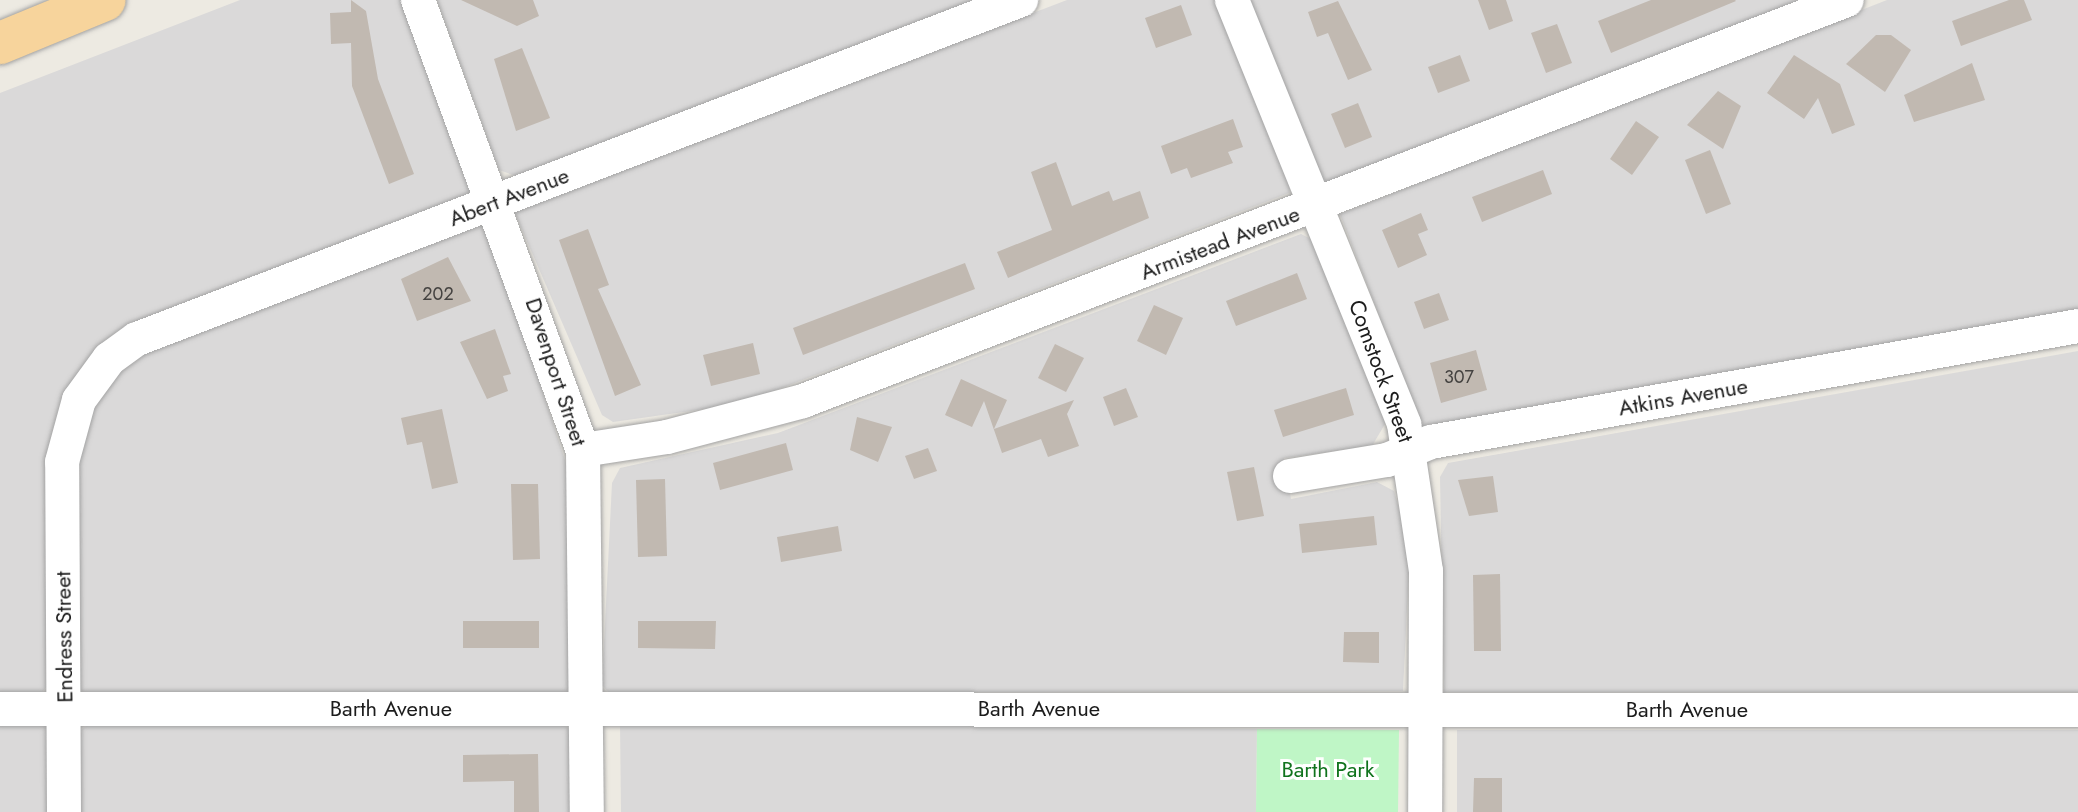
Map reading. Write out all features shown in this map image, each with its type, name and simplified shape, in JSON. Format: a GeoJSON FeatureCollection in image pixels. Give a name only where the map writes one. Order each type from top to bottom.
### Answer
{"type":"FeatureCollection","features":[{"type":"Feature","properties":{"kind":"main road"},"geometry":{"type":"LineString","coordinates":[[0,43],[105,0]]}},
{"type":"Feature","properties":{"kind":"street","name":"Davenport Street"},"geometry":{"type":"LineString","coordinates":[[418,0],[497,203],[583,450],[587,812]]}},
{"type":"Feature","properties":{"kind":"street","name":"Abert Avenue"},"geometry":{"type":"LineString","coordinates":[[62,462],[79,400],[109,359],[137,339],[1021,0]]}},
{"type":"Feature","properties":{"kind":"street","name":"Comstock Street"},"geometry":{"type":"LineString","coordinates":[[1232,0],[1320,205],[1410,451],[1426,571],[1425,812]]}},
{"type":"Feature","properties":{"kind":"street","name":"Armistead Avenue"},"geometry":{"type":"LineString","coordinates":[[583,450],[667,437],[803,401],[1320,205],[1847,0]]}},
{"type":"Feature","properties":{"kind":"street","name":"Atkins Avenue"},"geometry":{"type":"LineString","coordinates":[[1290,476],[2078,326]]}},
{"type":"Feature","properties":{"kind":"street","name":"Endress Street"},"geometry":{"type":"LineString","coordinates":[[62,462],[64,812]]}},
{"type":"Feature","properties":{"kind":"street","name":"Barth Avenue"},"geometry":{"type":"LineString","coordinates":[[0,709],[2078,710]]}},
{"type":"Feature","properties":{"kind":"shaded area"},"geometry":{"type":"Polygon","coordinates":[[[240,0],[402,0],[472,194],[150,320],[62,403],[50,456],[51,682],[42,692],[0,692],[0,93],[240,0]]]}},
{"type":"Feature","properties":{"kind":"shaded area"},"geometry":{"type":"Polygon","coordinates":[[[437,0],[982,0],[519,177],[499,170],[437,0]]]}},
{"type":"Feature","properties":{"kind":"shaded area"},"geometry":{"type":"Polygon","coordinates":[[[1067,0],[1216,0],[1292,183],[1289,193],[740,404],[613,422],[602,415],[514,211],[1067,0]]]}},
{"type":"Feature","properties":{"kind":"shaded area"},"geometry":{"type":"Polygon","coordinates":[[[1247,0],[1805,0],[1322,191],[1247,0]]]}},
{"type":"Feature","properties":{"kind":"shaded area"},"geometry":{"type":"Polygon","coordinates":[[[1887,0],[2078,0],[2078,311],[1424,433],[1340,214],[1887,0]]]}},
{"type":"Feature","properties":{"kind":"shaded area"},"geometry":{"type":"Polygon","coordinates":[[[488,223],[571,479],[570,693],[83,692],[76,684],[74,462],[81,424],[114,374],[155,345],[488,223]]]}},
{"type":"Feature","properties":{"kind":"shaded area"},"geometry":{"type":"Polygon","coordinates":[[[1301,234],[1311,239],[1383,400],[1385,424],[1372,446],[1284,458],[1291,499],[1377,482],[1394,491],[1410,547],[1403,691],[609,693],[602,685],[612,483],[620,468],[778,433],[1301,234]]]}},
{"type":"Feature","properties":{"kind":"shaded area"},"geometry":{"type":"Polygon","coordinates":[[[2078,351],[2078,692],[1444,692],[1440,477],[1448,463],[2078,351]]]}},
{"type":"Feature","properties":{"kind":"shaded area"},"geometry":{"type":"Polygon","coordinates":[[[620,722],[1257,729],[1256,812],[621,812],[620,722]]]}},
{"type":"Feature","properties":{"kind":"shaded area"},"geometry":{"type":"Polygon","coordinates":[[[561,723],[573,732],[573,812],[77,812],[77,733],[86,726],[561,723]]]}},
{"type":"Feature","properties":{"kind":"shaded area"},"geometry":{"type":"Polygon","coordinates":[[[48,724],[52,812],[0,812],[0,725],[48,724]]]}},
{"type":"Feature","properties":{"kind":"shaded area"},"geometry":{"type":"Polygon","coordinates":[[[1457,730],[2078,730],[2078,812],[1457,812],[1457,730]]]}},
{"type":"Feature","properties":{"kind":"green space","name":"Barth Park"},"geometry":{"type":"Polygon","coordinates":[[[1257,729],[1399,730],[1398,812],[1256,812],[1257,729]]]}},
{"type":"Feature","properties":{"kind":"building"},"geometry":{"type":"Polygon","coordinates":[[[351,0],[366,11],[378,79],[414,174],[389,184],[352,86],[351,43],[331,44],[330,13],[351,12],[351,0]]]}},
{"type":"Feature","properties":{"kind":"building"},"geometry":{"type":"Polygon","coordinates":[[[461,0],[533,0],[539,16],[517,26],[461,0]]]}},
{"type":"Feature","properties":{"kind":"building"},"geometry":{"type":"Polygon","coordinates":[[[1478,0],[1506,0],[1513,21],[1489,30],[1478,0]]]}},
{"type":"Feature","properties":{"kind":"building"},"geometry":{"type":"Polygon","coordinates":[[[1651,0],[1736,1],[1611,53],[1598,21],[1651,0]]]}},
{"type":"Feature","properties":{"kind":"building"},"geometry":{"type":"Polygon","coordinates":[[[2009,0],[2024,0],[2032,20],[1961,46],[1952,21],[2009,0]]]}},
{"type":"Feature","properties":{"kind":"building"},"geometry":{"type":"Polygon","coordinates":[[[1338,1],[1372,70],[1348,80],[1328,33],[1317,37],[1308,12],[1338,1]]]}},
{"type":"Feature","properties":{"kind":"building"},"geometry":{"type":"Polygon","coordinates":[[[1181,5],[1192,35],[1156,48],[1145,18],[1181,5]]]}},
{"type":"Feature","properties":{"kind":"building"},"geometry":{"type":"Polygon","coordinates":[[[1557,24],[1572,63],[1546,73],[1531,33],[1557,24]]]}},
{"type":"Feature","properties":{"kind":"building"},"geometry":{"type":"Polygon","coordinates":[[[1876,35],[1891,35],[1911,50],[1885,92],[1846,64],[1876,35]]]}},
{"type":"Feature","properties":{"kind":"building"},"geometry":{"type":"Polygon","coordinates":[[[522,48],[550,118],[516,131],[494,59],[522,48]]]}},
{"type":"Feature","properties":{"kind":"building"},"geometry":{"type":"Polygon","coordinates":[[[1460,55],[1470,81],[1438,93],[1428,67],[1460,55]]]}},
{"type":"Feature","properties":{"kind":"building"},"geometry":{"type":"Polygon","coordinates":[[[1794,55],[1840,84],[1855,125],[1832,134],[1818,98],[1804,119],[1767,93],[1794,55]]]}},
{"type":"Feature","properties":{"kind":"building"},"geometry":{"type":"Polygon","coordinates":[[[1972,63],[1985,100],[1914,122],[1904,95],[1972,63]]]}},
{"type":"Feature","properties":{"kind":"building"},"geometry":{"type":"Polygon","coordinates":[[[1718,91],[1741,106],[1723,149],[1687,125],[1718,91]]]}},
{"type":"Feature","properties":{"kind":"building"},"geometry":{"type":"Polygon","coordinates":[[[1358,103],[1372,137],[1345,148],[1331,114],[1358,103]]]}},
{"type":"Feature","properties":{"kind":"building"},"geometry":{"type":"Polygon","coordinates":[[[1233,119],[1243,147],[1228,152],[1233,163],[1191,178],[1187,168],[1171,174],[1161,146],[1233,119]]]}},
{"type":"Feature","properties":{"kind":"building"},"geometry":{"type":"Polygon","coordinates":[[[1636,121],[1659,137],[1632,175],[1610,159],[1636,121]]]}},
{"type":"Feature","properties":{"kind":"building"},"geometry":{"type":"Polygon","coordinates":[[[1710,150],[1731,204],[1706,214],[1685,160],[1710,150]]]}},
{"type":"Feature","properties":{"kind":"building"},"geometry":{"type":"Polygon","coordinates":[[[1056,162],[1072,206],[1109,191],[1113,201],[1140,191],[1149,218],[1008,278],[997,252],[1052,230],[1031,172],[1056,162]]]}},
{"type":"Feature","properties":{"kind":"building"},"geometry":{"type":"Polygon","coordinates":[[[1543,170],[1552,194],[1482,222],[1472,197],[1543,170]]]}},
{"type":"Feature","properties":{"kind":"building"},"geometry":{"type":"Polygon","coordinates":[[[1421,213],[1428,230],[1418,234],[1427,255],[1398,268],[1382,230],[1421,213]]]}},
{"type":"Feature","properties":{"kind":"building"},"geometry":{"type":"Polygon","coordinates":[[[588,229],[609,285],[598,289],[641,385],[615,396],[559,240],[588,229]]]}},
{"type":"Feature","properties":{"kind":"building"},"geometry":{"type":"Polygon","coordinates":[[[448,257],[471,301],[417,321],[401,279],[448,257]]]}},
{"type":"Feature","properties":{"kind":"building"},"geometry":{"type":"Polygon","coordinates":[[[965,263],[975,289],[803,355],[793,328],[965,263]]]}},
{"type":"Feature","properties":{"kind":"building"},"geometry":{"type":"Polygon","coordinates":[[[1297,273],[1307,299],[1236,326],[1226,301],[1297,273]]]}},
{"type":"Feature","properties":{"kind":"building"},"geometry":{"type":"Polygon","coordinates":[[[1439,293],[1449,320],[1424,329],[1414,302],[1439,293]]]}},
{"type":"Feature","properties":{"kind":"building"},"geometry":{"type":"Polygon","coordinates":[[[1154,305],[1183,318],[1166,355],[1137,341],[1154,305]]]}},
{"type":"Feature","properties":{"kind":"building"},"geometry":{"type":"Polygon","coordinates":[[[495,329],[511,374],[503,376],[508,391],[487,399],[460,342],[495,329]]]}},
{"type":"Feature","properties":{"kind":"building"},"geometry":{"type":"Polygon","coordinates":[[[753,343],[760,374],[711,386],[703,355],[753,343]]]}},
{"type":"Feature","properties":{"kind":"building"},"geometry":{"type":"Polygon","coordinates":[[[1055,344],[1084,358],[1066,392],[1038,378],[1055,344]]]}},
{"type":"Feature","properties":{"kind":"building"},"geometry":{"type":"Polygon","coordinates":[[[1476,350],[1487,390],[1441,403],[1430,363],[1476,350]]]}},
{"type":"Feature","properties":{"kind":"building"},"geometry":{"type":"Polygon","coordinates":[[[961,379],[1007,400],[994,429],[1074,400],[1067,414],[1079,446],[1048,457],[1041,439],[1002,453],[984,401],[972,427],[945,415],[961,379]]]}},
{"type":"Feature","properties":{"kind":"building"},"geometry":{"type":"Polygon","coordinates":[[[1126,388],[1138,417],[1114,426],[1103,397],[1126,388]]]}},
{"type":"Feature","properties":{"kind":"building"},"geometry":{"type":"Polygon","coordinates":[[[1346,388],[1354,415],[1283,437],[1274,410],[1346,388]]]}},
{"type":"Feature","properties":{"kind":"building"},"geometry":{"type":"Polygon","coordinates":[[[442,409],[458,483],[432,489],[422,442],[407,445],[401,418],[442,409]]]}},
{"type":"Feature","properties":{"kind":"building"},"geometry":{"type":"Polygon","coordinates":[[[857,417],[892,427],[878,462],[850,450],[857,417]]]}},
{"type":"Feature","properties":{"kind":"building"},"geometry":{"type":"Polygon","coordinates":[[[786,443],[793,470],[720,490],[713,463],[786,443]]]}},
{"type":"Feature","properties":{"kind":"building"},"geometry":{"type":"Polygon","coordinates":[[[928,448],[937,471],[914,479],[905,456],[928,448]]]}},
{"type":"Feature","properties":{"kind":"building"},"geometry":{"type":"Polygon","coordinates":[[[1254,467],[1264,516],[1237,521],[1227,472],[1254,467]]]}},
{"type":"Feature","properties":{"kind":"building"},"geometry":{"type":"Polygon","coordinates":[[[1493,476],[1498,512],[1469,516],[1458,480],[1493,476]]]}},
{"type":"Feature","properties":{"kind":"building"},"geometry":{"type":"Polygon","coordinates":[[[665,479],[667,556],[638,557],[636,480],[665,479]]]}},
{"type":"Feature","properties":{"kind":"building"},"geometry":{"type":"Polygon","coordinates":[[[511,484],[538,484],[540,559],[513,560],[511,484]]]}},
{"type":"Feature","properties":{"kind":"building"},"geometry":{"type":"Polygon","coordinates":[[[1374,516],[1377,545],[1302,553],[1299,524],[1374,516]]]}},
{"type":"Feature","properties":{"kind":"building"},"geometry":{"type":"Polygon","coordinates":[[[838,526],[842,551],[781,562],[777,537],[838,526]]]}},
{"type":"Feature","properties":{"kind":"building"},"geometry":{"type":"Polygon","coordinates":[[[1500,574],[1501,651],[1474,651],[1473,575],[1500,574]]]}},
{"type":"Feature","properties":{"kind":"building"},"geometry":{"type":"Polygon","coordinates":[[[463,621],[539,621],[539,648],[463,648],[463,621]]]}},
{"type":"Feature","properties":{"kind":"building"},"geometry":{"type":"Polygon","coordinates":[[[638,621],[716,621],[715,649],[638,648],[638,621]]]}},
{"type":"Feature","properties":{"kind":"building"},"geometry":{"type":"Polygon","coordinates":[[[1344,632],[1379,632],[1379,663],[1343,662],[1344,632]]]}},
{"type":"Feature","properties":{"kind":"building"},"geometry":{"type":"Polygon","coordinates":[[[538,754],[539,812],[514,812],[514,781],[463,782],[463,755],[538,754]]]}},
{"type":"Feature","properties":{"kind":"building"},"geometry":{"type":"Polygon","coordinates":[[[1474,778],[1502,778],[1502,812],[1473,812],[1474,778]]]}}]}
